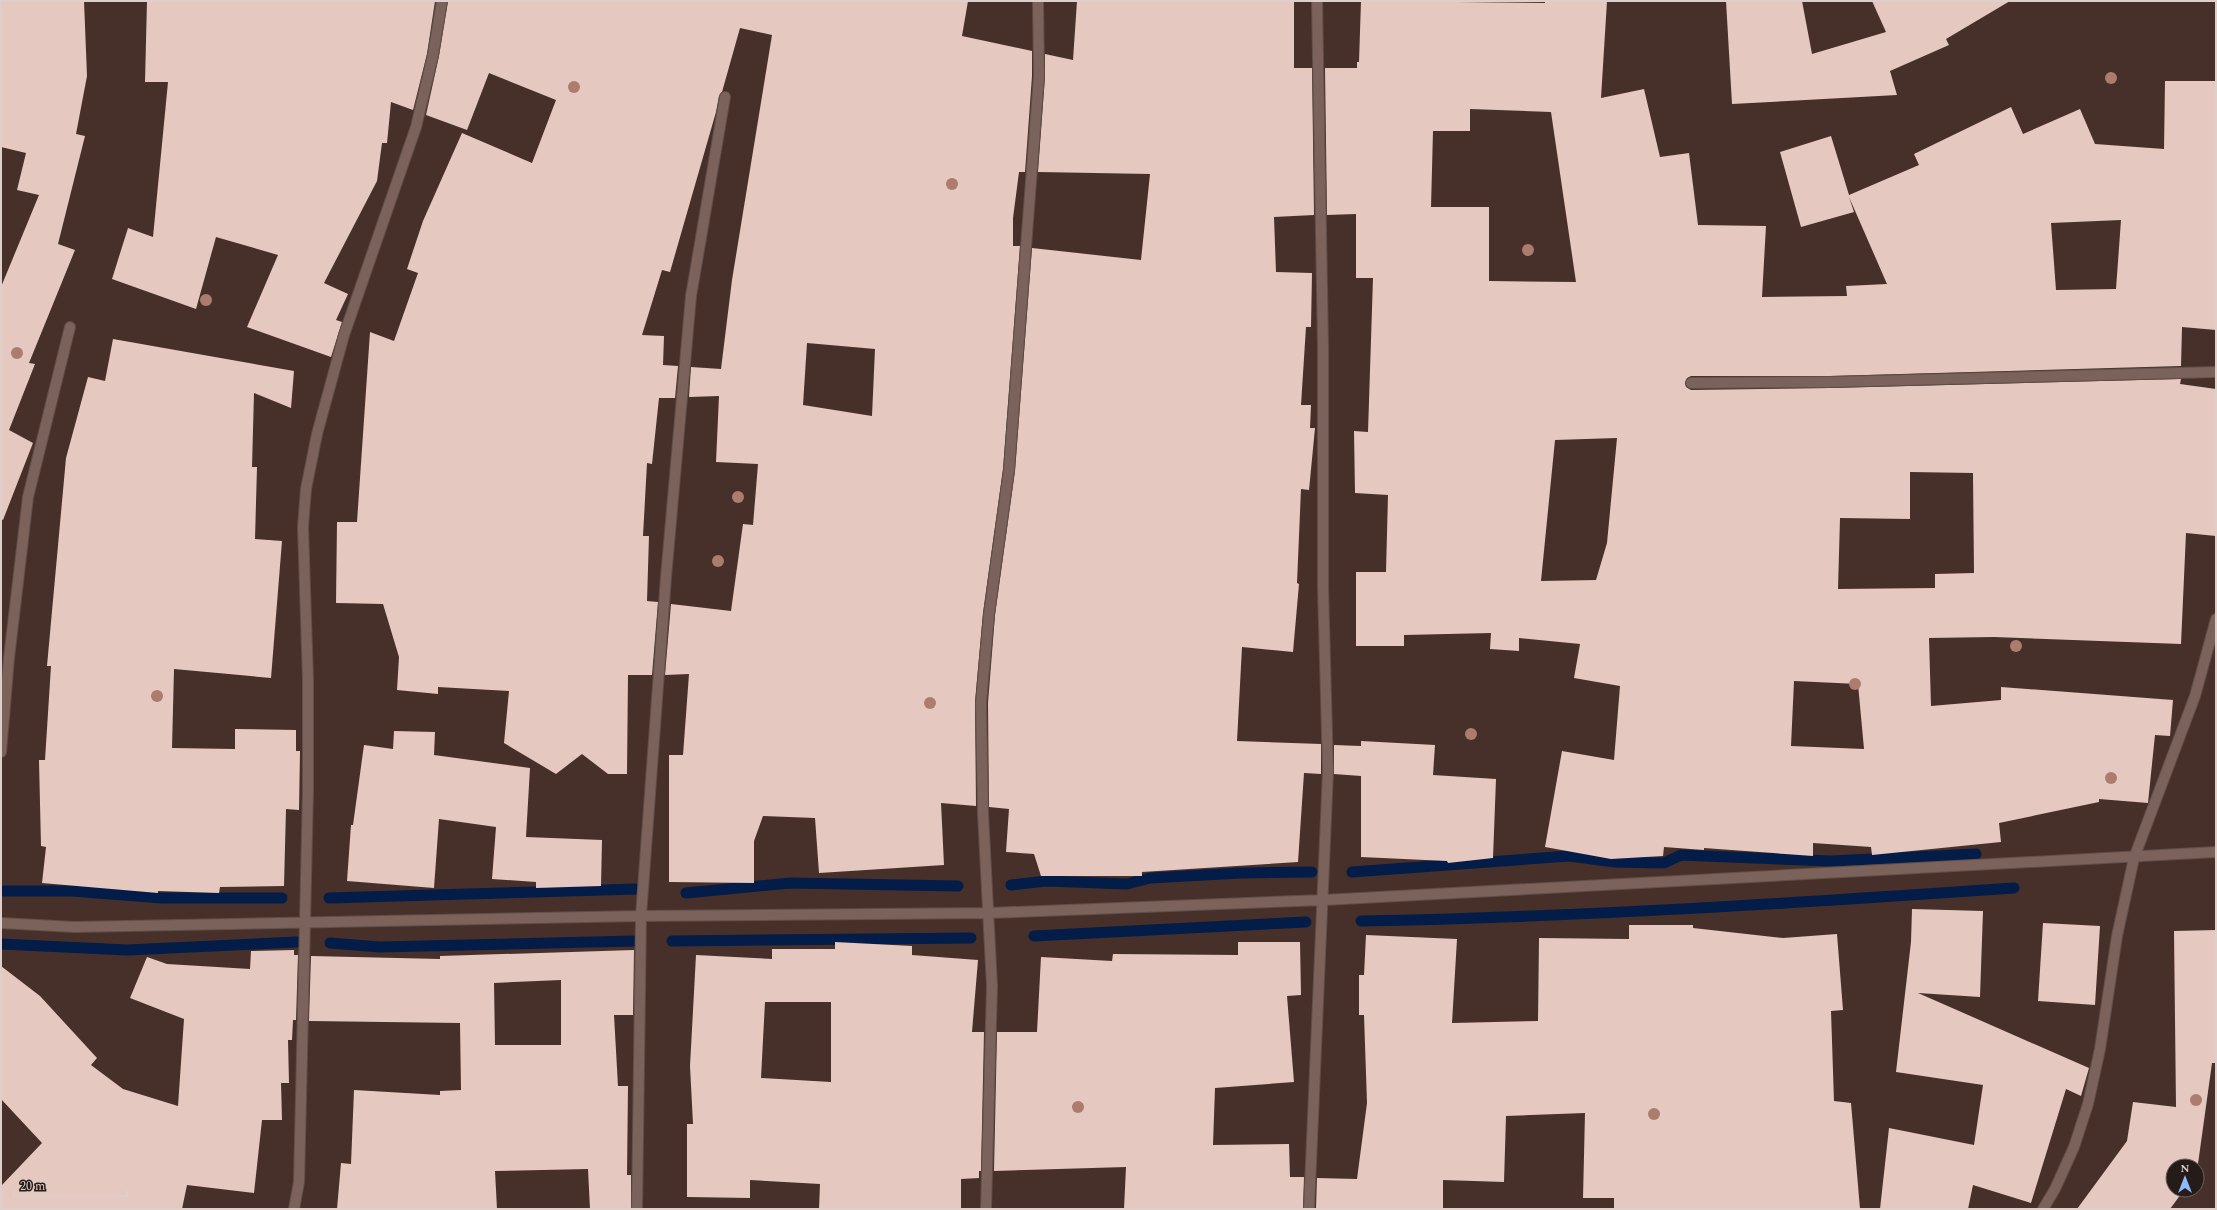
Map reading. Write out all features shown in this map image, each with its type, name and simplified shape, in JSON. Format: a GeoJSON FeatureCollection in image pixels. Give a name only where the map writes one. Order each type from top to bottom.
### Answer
{"type":"FeatureCollection","features":[{"type":"Feature","properties":{"kind":"street"},"geometry":{"type":"LineString","coordinates":[[294,1209],[299,1182],[308,791],[308,680],[303,527],[306,489],[317,434],[344,335],[416,127],[433,55],[442,1]]}},
{"type":"Feature","properties":{"kind":"street"},"geometry":{"type":"LineString","coordinates":[[986,1209],[992,986],[983,813],[981,703],[989,614],[1009,470],[1039,76],[1038,1]]}},
{"type":"Feature","properties":{"kind":"street"},"geometry":{"type":"LineString","coordinates":[[1309,1209],[1324,900],[1328,771],[1322,587],[1323,345],[1317,1]]}},
{"type":"Feature","properties":{"kind":"street"},"geometry":{"type":"LineString","coordinates":[[637,1209],[641,916],[666,577],[691,296],[725,97]]}},
{"type":"Feature","properties":{"kind":"street"},"geometry":{"type":"LineString","coordinates":[[1,752],[8,658],[28,497],[70,327]]}},
{"type":"Feature","properties":{"kind":"street"},"geometry":{"type":"LineString","coordinates":[[1691,383],[1830,382],[2216,372]]}},
{"type":"Feature","properties":{"kind":"street"},"geometry":{"type":"LineString","coordinates":[[2043,1209],[2055,1189],[2074,1147],[2088,1104],[2100,1049],[2117,936],[2134,858],[2195,696],[2216,619]]}},
{"type":"Feature","properties":{"kind":"street"},"geometry":{"type":"LineString","coordinates":[[1,923],[74,927],[641,916],[989,913],[1324,900],[2134,858],[2216,852]]}},
{"type":"Feature","properties":{"kind":"building"},"geometry":{"type":"Polygon","coordinates":[[[1,1],[84,1],[87,76],[76,134],[85,136],[58,244],[75,250],[29,363],[35,364],[9,430],[33,443],[3,520],[1,519],[1,287],[39,195],[17,190],[26,153],[1,147],[1,1]]]}},
{"type":"Feature","properties":{"kind":"building"},"geometry":{"type":"Polygon","coordinates":[[[147,1],[435,1],[427,54],[413,110],[391,102],[387,143],[382,143],[377,181],[324,283],[348,294],[336,320],[342,322],[331,357],[247,327],[278,255],[216,237],[196,309],[112,279],[128,228],[153,237],[168,82],[145,82],[147,1]]]}},
{"type":"Feature","properties":{"kind":"building"},"geometry":{"type":"Polygon","coordinates":[[[448,1],[968,1],[962,36],[1032,51],[1032,76],[1025,172],[1019,172],[1013,218],[1013,246],[1020,246],[1003,469],[983,613],[975,702],[976,806],[941,803],[944,865],[819,873],[815,818],[763,816],[754,841],[754,883],[669,882],[669,755],[683,755],[689,674],[665,675],[671,604],[731,611],[743,524],[753,525],[758,464],[716,462],[719,396],[689,397],[691,367],[721,369],[732,280],[772,35],[740,28],[722,92],[719,96],[716,112],[670,272],[662,270],[642,335],[664,336],[663,365],[678,366],[675,398],[659,398],[652,464],[647,463],[643,536],[649,536],[647,601],[658,602],[652,675],[628,675],[627,774],[608,774],[582,754],[556,774],[504,743],[509,691],[438,687],[438,694],[397,690],[399,657],[383,604],[336,603],[337,522],[357,522],[370,332],[394,341],[418,273],[407,269],[423,221],[462,133],[532,163],[556,100],[489,73],[467,130],[426,115],[439,56],[448,1]],[[807,343],[803,405],[872,416],[875,349],[807,343]]]}},
{"type":"Feature","properties":{"kind":"building"},"geometry":{"type":"Polygon","coordinates":[[[1077,1],[1294,1],[1294,68],[1312,68],[1314,215],[1274,217],[1276,272],[1312,273],[1311,327],[1306,327],[1301,405],[1311,405],[1310,428],[1315,428],[1309,490],[1301,489],[1297,583],[1299,584],[1293,652],[1242,647],[1237,741],[1321,744],[1321,774],[1304,773],[1298,862],[1142,872],[1142,876],[1041,876],[1034,854],[1006,852],[1009,809],[989,807],[988,703],[995,615],[1015,471],[1032,248],[1141,260],[1150,174],[1038,172],[1045,76],[1045,54],[1073,60],[1077,1]]]}},
{"type":"Feature","properties":{"kind":"building"},"geometry":{"type":"Polygon","coordinates":[[[1361,1],[1545,3],[1545,1],[1607,1],[1601,98],[1644,89],[1660,157],[1689,153],[1698,225],[1766,226],[1762,297],[1847,296],[1846,286],[1887,284],[1849,197],[1854,212],[1801,227],[1780,152],[1831,136],[1849,195],[1919,165],[1914,154],[2011,107],[2023,134],[2080,109],[2095,144],[2164,149],[2165,81],[2216,81],[2216,330],[2182,327],[2181,366],[1830,376],[1691,376],[1687,378],[1685,383],[1686,387],[1691,390],[2181,379],[2180,384],[2216,389],[2216,536],[2186,533],[2181,644],[1994,637],[1929,638],[1931,706],[2001,700],[2001,687],[2173,700],[2170,736],[2155,735],[2148,803],[2099,799],[2099,802],[1999,823],[2001,842],[1872,855],[1871,847],[1813,843],[1813,856],[1704,848],[1704,850],[1664,847],[1663,856],[1611,859],[1545,847],[1562,751],[1614,760],[1620,686],[1574,678],[1580,644],[1519,638],[1519,651],[1490,649],[1491,633],[1404,635],[1404,646],[1356,646],[1356,572],[1386,572],[1388,495],[1355,493],[1354,431],[1368,432],[1373,278],[1356,278],[1356,214],[1327,215],[1325,68],[1357,68],[1357,62],[1359,62],[1361,1]],[[1470,109],[1470,131],[1433,131],[1431,207],[1489,207],[1489,281],[1576,282],[1551,112],[1470,109]],[[2121,220],[2051,223],[2056,290],[2116,289],[2121,220]],[[1617,438],[1555,440],[1541,581],[1596,580],[1607,543],[1617,438]],[[1910,472],[1910,519],[1840,518],[1838,589],[1935,588],[1935,574],[1974,573],[1973,473],[1910,472]],[[1794,681],[1791,746],[1864,749],[1858,684],[1794,681]]]}},
{"type":"Feature","properties":{"kind":"building"},"geometry":{"type":"Polygon","coordinates":[[[1726,1],[1802,1],[1812,54],[1886,32],[1872,1],[2010,1],[1946,39],[1949,45],[1890,71],[1897,95],[1732,104],[1726,1]]]}},
{"type":"Feature","properties":{"kind":"building"},"geometry":{"type":"Polygon","coordinates":[[[113,339],[294,371],[291,408],[254,393],[252,467],[257,467],[255,539],[282,541],[271,678],[174,669],[172,748],[235,749],[235,729],[296,730],[296,751],[300,751],[299,810],[286,809],[284,886],[220,887],[219,893],[158,891],[158,893],[42,883],[46,847],[41,846],[39,760],[45,760],[51,666],[47,666],[66,458],[88,377],[105,381],[113,339]]]}},
{"type":"Feature","properties":{"kind":"building"},"geometry":{"type":"Polygon","coordinates":[[[394,731],[435,732],[434,755],[530,768],[526,837],[602,840],[601,886],[536,888],[536,882],[492,879],[496,827],[439,819],[434,888],[347,881],[351,825],[353,825],[364,745],[393,749],[394,731]]]}},
{"type":"Feature","properties":{"kind":"building"},"geometry":{"type":"Polygon","coordinates":[[[1361,741],[1435,745],[1433,775],[1496,779],[1493,858],[1448,863],[1447,861],[1361,857],[1361,776],[1334,774],[1334,745],[1361,746],[1361,741]]]}},
{"type":"Feature","properties":{"kind":"building"},"geometry":{"type":"Polygon","coordinates":[[[1912,909],[1983,911],[1980,997],[1918,993],[2089,1068],[2081,1096],[2066,1089],[2031,1203],[1973,1185],[1968,1209],[1880,1209],[1889,1128],[1974,1145],[1983,1085],[1896,1072],[1911,942],[1912,909]]]}},
{"type":"Feature","properties":{"kind":"building"},"geometry":{"type":"Polygon","coordinates":[[[2043,923],[2100,926],[2095,1005],[2038,1001],[2043,923]]]}},
{"type":"Feature","properties":{"kind":"building"},"geometry":{"type":"Polygon","coordinates":[[[1629,925],[1693,925],[1693,928],[1783,938],[1837,934],[1843,1010],[1831,1011],[1834,1101],[1851,1103],[1860,1209],[1614,1209],[1614,1198],[1583,1198],[1585,1113],[1506,1116],[1504,1182],[1443,1180],[1443,1209],[1316,1209],[1317,1178],[1357,1179],[1367,1103],[1364,1015],[1359,1015],[1359,975],[1364,975],[1366,935],[1457,939],[1452,1023],[1538,1021],[1539,938],[1629,939],[1629,925]]]}},
{"type":"Feature","properties":{"kind":"building"},"geometry":{"type":"Polygon","coordinates":[[[2216,930],[2216,1063],[2212,1063],[2199,1158],[2165,1158],[2165,1198],[2178,1198],[2170,1209],[2077,1209],[2127,1141],[2133,1102],[2176,1107],[2174,931],[2216,930]]]}},
{"type":"Feature","properties":{"kind":"building"},"geometry":{"type":"Polygon","coordinates":[[[835,942],[912,946],[912,955],[978,960],[972,1032],[984,1032],[981,1171],[979,1171],[979,1178],[961,1179],[961,1209],[819,1209],[820,1184],[750,1180],[750,1198],[687,1197],[687,1124],[693,1124],[690,1066],[696,955],[772,959],[772,949],[835,949],[835,942]],[[765,1002],[761,1078],[831,1082],[831,1002],[765,1002]]]}},
{"type":"Feature","properties":{"kind":"building"},"geometry":{"type":"Polygon","coordinates":[[[1238,942],[1300,942],[1301,995],[1287,996],[1294,1082],[1215,1088],[1213,1145],[1289,1144],[1290,1177],[1304,1177],[1303,1209],[1124,1209],[1126,1167],[994,1171],[997,1032],[1037,1032],[1041,957],[1112,961],[1113,954],[1238,955],[1238,942]]]}},
{"type":"Feature","properties":{"kind":"building"},"geometry":{"type":"Polygon","coordinates":[[[294,950],[294,955],[298,955],[296,1020],[293,1020],[292,1040],[288,1040],[289,1083],[281,1083],[282,1120],[262,1120],[254,1193],[187,1185],[182,1209],[1,1209],[1,1186],[42,1143],[1,1099],[1,966],[40,996],[97,1058],[91,1065],[123,1089],[178,1106],[184,1019],[130,998],[147,957],[167,964],[250,969],[251,951],[294,950]]]}},
{"type":"Feature","properties":{"kind":"building"},"geometry":{"type":"Polygon","coordinates":[[[634,950],[633,1015],[614,1015],[618,1086],[628,1086],[627,1175],[631,1175],[631,1209],[590,1209],[588,1169],[495,1171],[497,1209],[337,1209],[341,1163],[351,1164],[354,1090],[440,1095],[440,1091],[461,1090],[460,1023],[309,1021],[311,956],[440,959],[440,956],[634,950]],[[561,980],[494,983],[495,1045],[561,1045],[561,980]]]}},
{"type":"Feature","properties":{"kind":"waterway"},"geometry":{"type":"LineString","coordinates":[[1352,872],[1569,856],[1615,862],[1664,863],[1681,855],[1831,861],[1976,854]]}},
{"type":"Feature","properties":{"kind":"waterway"},"geometry":{"type":"LineString","coordinates":[[1011,885],[1046,881],[1127,884],[1150,878],[1241,873],[1312,872]]}},
{"type":"Feature","properties":{"kind":"waterway"},"geometry":{"type":"LineString","coordinates":[[686,893],[790,883],[958,886]]}},
{"type":"Feature","properties":{"kind":"waterway"},"geometry":{"type":"LineString","coordinates":[[1361,921],[1606,913],[2014,888]]}},
{"type":"Feature","properties":{"kind":"waterway"},"geometry":{"type":"LineString","coordinates":[[329,898],[637,889]]}},
{"type":"Feature","properties":{"kind":"waterway"},"geometry":{"type":"LineString","coordinates":[[1,891],[72,891],[162,898],[282,898]]}},
{"type":"Feature","properties":{"kind":"waterway"},"geometry":{"type":"LineString","coordinates":[[1034,936],[1306,922]]}},
{"type":"Feature","properties":{"kind":"waterway"},"geometry":{"type":"LineString","coordinates":[[672,941],[971,938]]}},
{"type":"Feature","properties":{"kind":"waterway"},"geometry":{"type":"LineString","coordinates":[[330,943],[380,947],[634,941]]}},
{"type":"Feature","properties":{"kind":"waterway"},"geometry":{"type":"LineString","coordinates":[[1,944],[127,950],[297,942]]}}]}
